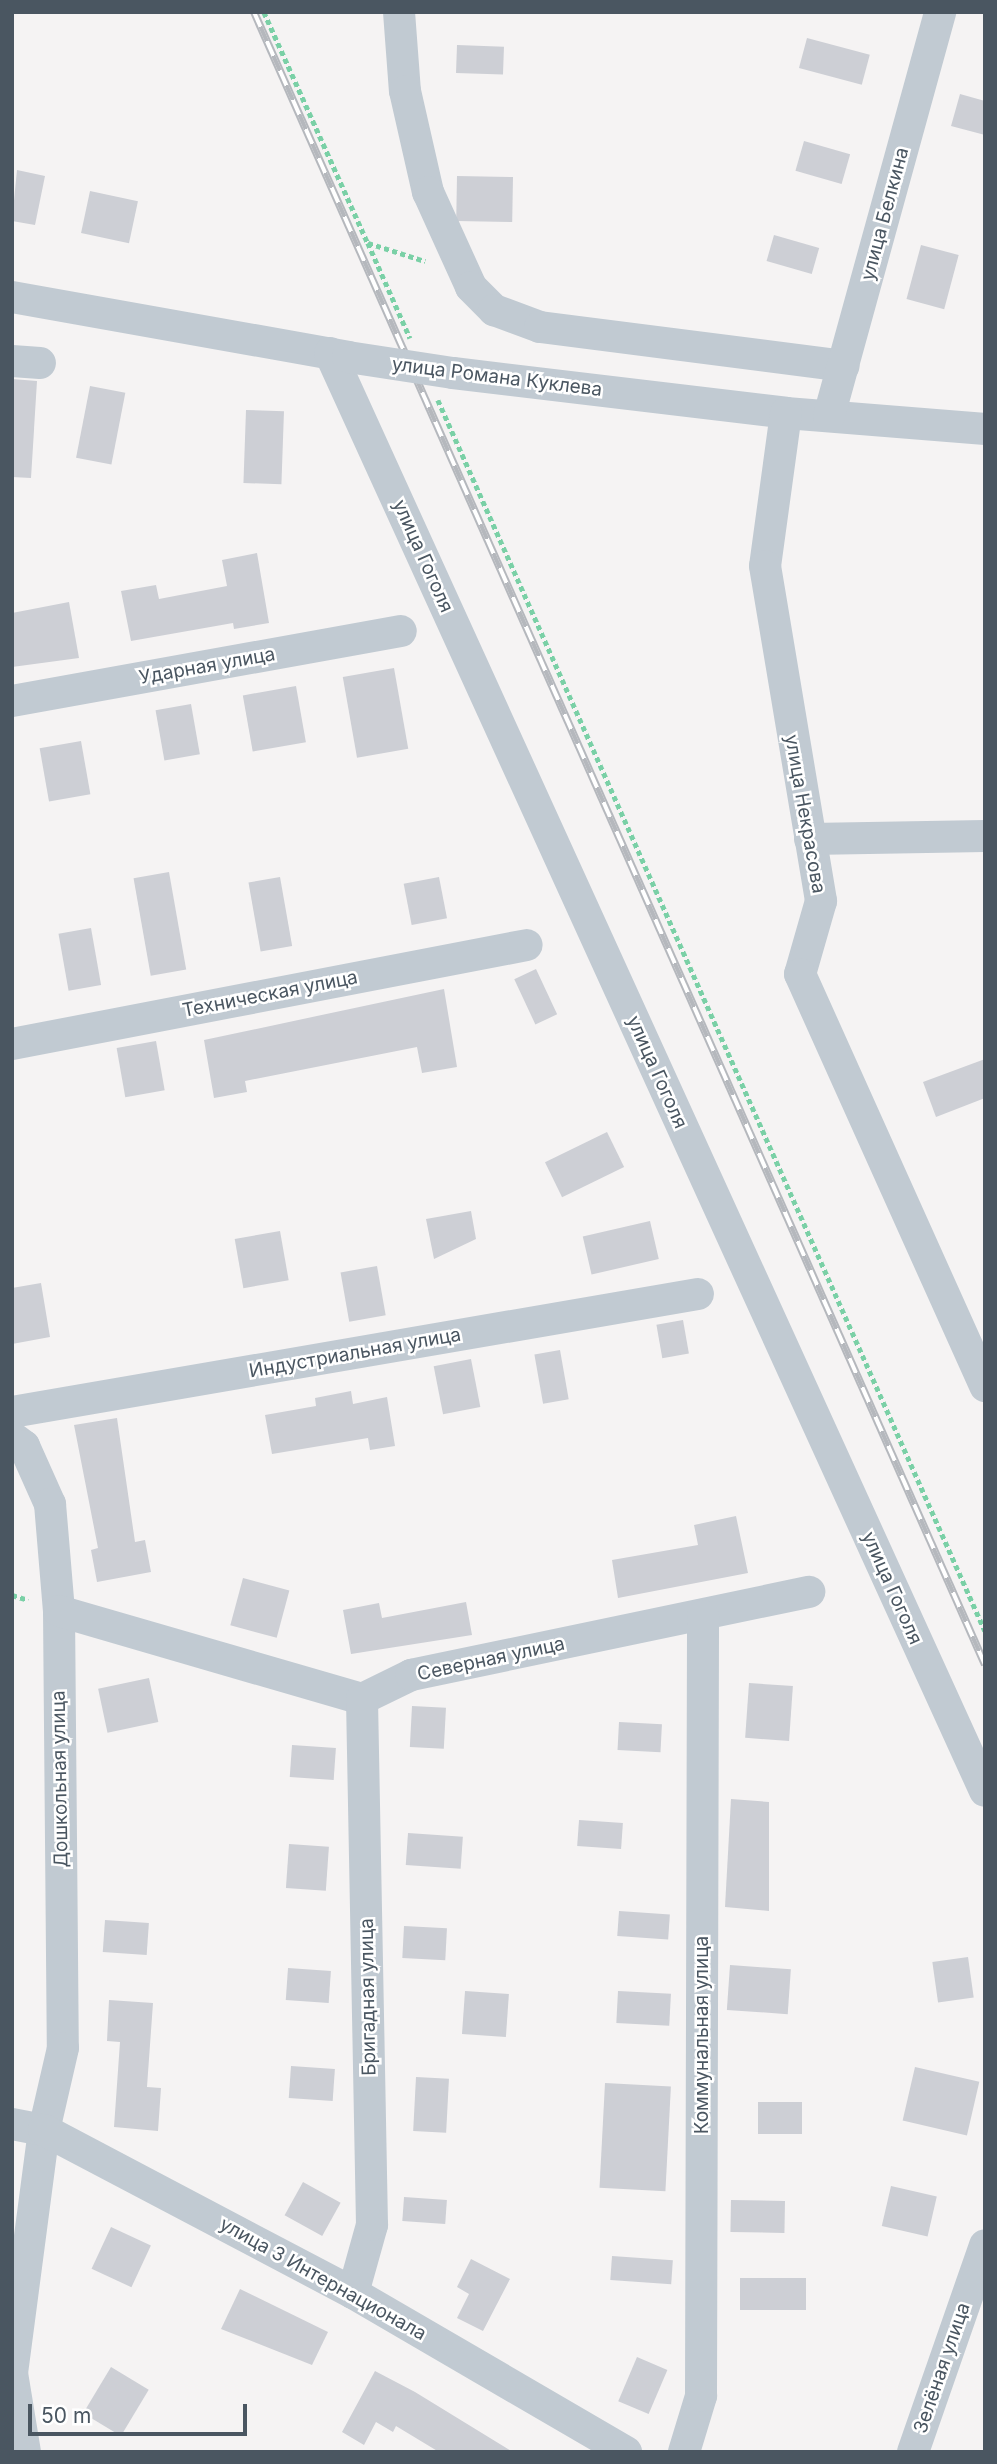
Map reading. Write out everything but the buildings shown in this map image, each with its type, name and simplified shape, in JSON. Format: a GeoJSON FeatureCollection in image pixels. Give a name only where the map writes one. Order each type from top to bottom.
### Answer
{"type":"FeatureCollection","features":[{"type":"Feature","properties":{"kind":"street"},"geometry":{"type":"LineString","coordinates":[[399,12],[405,91],[429,192],[471,287],[494,310],[540,327],[844,366]]}},
{"type":"Feature","properties":{"kind":"street","name":"улица Белкина"},"geometry":{"type":"LineString","coordinates":[[829,416],[940,12]]}},
{"type":"Feature","properties":{"kind":"street","name":"улица Романа Куклева"},"geometry":{"type":"LineString","coordinates":[[12,297],[339,355],[444,384],[985,429]]}},
{"type":"Feature","properties":{"kind":"street","name":"улица Гоголя"},"geometry":{"type":"LineString","coordinates":[[339,355],[985,1791]]}},
{"type":"Feature","properties":{"kind":"street","name":"улица Некрасова"},"geometry":{"type":"LineString","coordinates":[[786,413],[765,566],[821,901],[800,974],[985,1386]]}},
{"type":"Feature","properties":{"kind":"street","name":"Ударная улица"},"geometry":{"type":"LineString","coordinates":[[12,701],[401,631]]}},
{"type":"Feature","properties":{"kind":"street"},"geometry":{"type":"LineString","coordinates":[[810,839],[985,836]]}},
{"type":"Feature","properties":{"kind":"street","name":"Техническая улица"},"geometry":{"type":"LineString","coordinates":[[12,1044],[527,945]]}},
{"type":"Feature","properties":{"kind":"street","name":"Индустриальная улица"},"geometry":{"type":"LineString","coordinates":[[12,1412],[698,1294]]}},
{"type":"Feature","properties":{"kind":"street","name":"Дошкольная улица"},"geometry":{"type":"LineString","coordinates":[[12,1437],[24,1446],[50,1504],[59,1611],[63,2048],[44,2130],[12,2373],[25,2452]]}},
{"type":"Feature","properties":{"kind":"street","name":"Северная улица"},"geometry":{"type":"LineString","coordinates":[[362,1699],[411,1675],[808,1592]]}},
{"type":"Feature","properties":{"kind":"street"},"geometry":{"type":"LineString","coordinates":[[59,1611],[362,1699]]}},
{"type":"Feature","properties":{"kind":"street","name":"Коммунальная улица"},"geometry":{"type":"LineString","coordinates":[[684,2452],[701,2396],[703,1616]]}},
{"type":"Feature","properties":{"kind":"street","name":"Бригадная улица"},"geometry":{"type":"LineString","coordinates":[[354,2293],[372,2225],[362,1699]]}},
{"type":"Feature","properties":{"kind":"street","name":"улица 3 Интернационала"},"geometry":{"type":"LineString","coordinates":[[12,2124],[44,2130],[354,2293],[626,2452]]}},
{"type":"Feature","properties":{"kind":"street","name":"Зелёная улица"},"geometry":{"type":"LineString","coordinates":[[913,2452],[985,2245]]}},
{"type":"Feature","properties":{"kind":"path"},"geometry":{"type":"LineString","coordinates":[[264,12],[413,344]]}},
{"type":"Feature","properties":{"kind":"path"},"geometry":{"type":"LineString","coordinates":[[368,243],[429,262]]}},
{"type":"Feature","properties":{"kind":"path"},"geometry":{"type":"LineString","coordinates":[[444,384],[985,1631]]}},
{"type":"Feature","properties":{"kind":"railway"},"geometry":{"type":"LineString","coordinates":[[254,12],[985,1665]]}}]}
